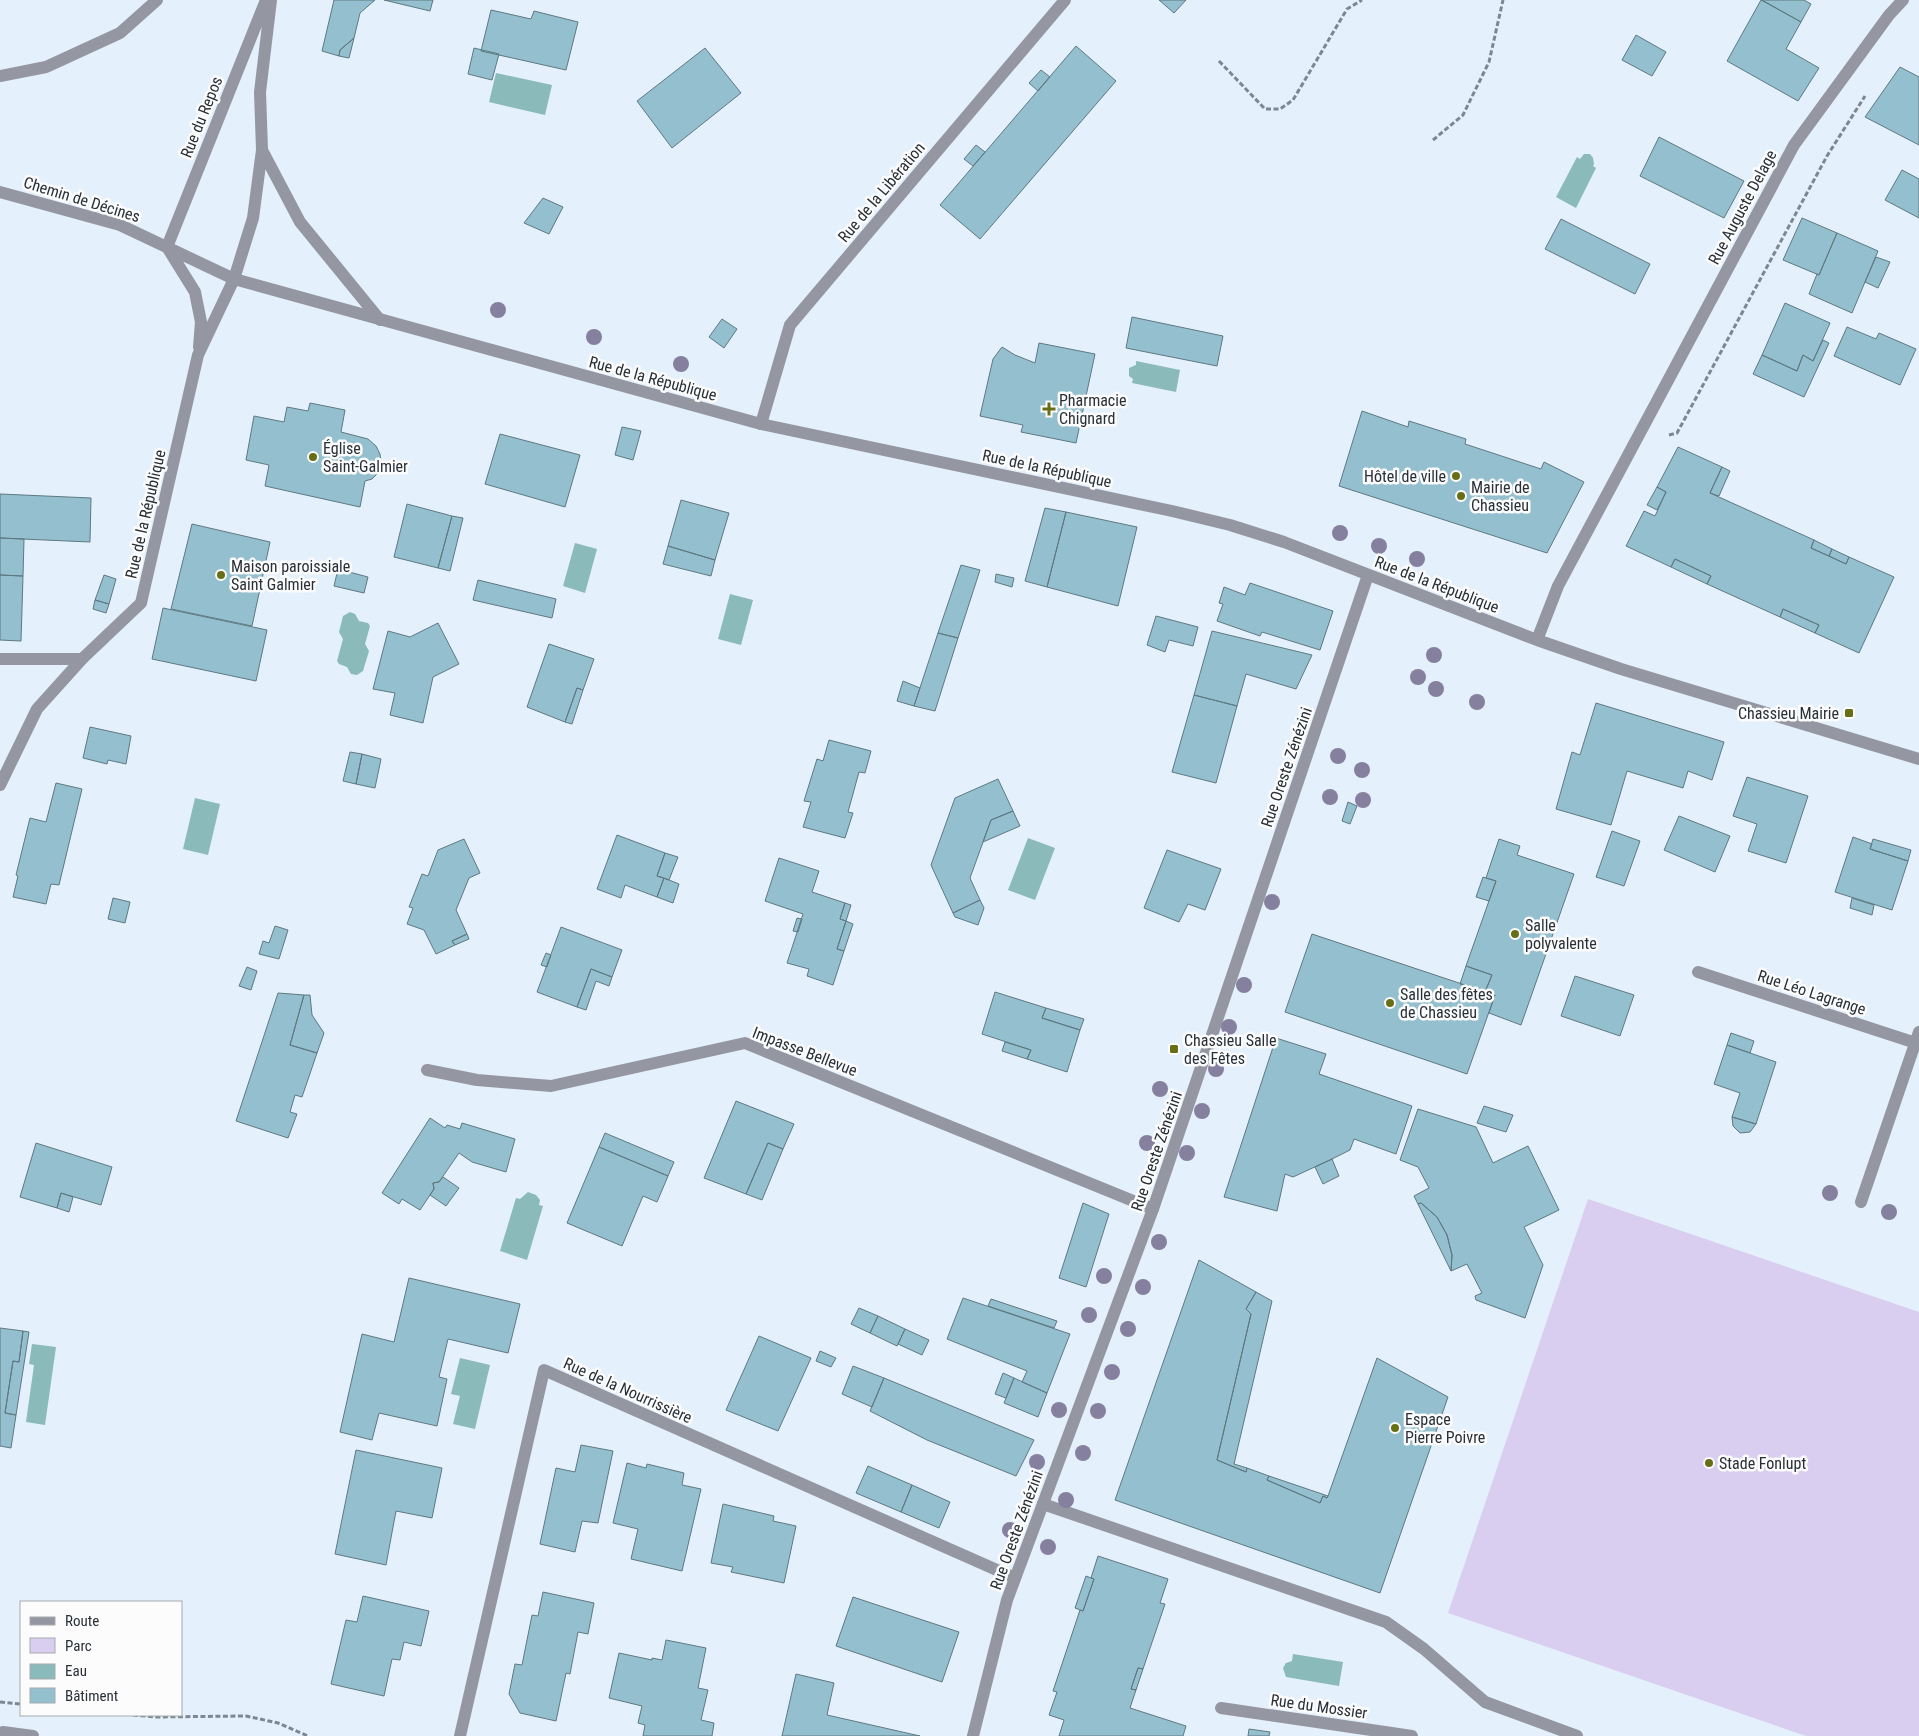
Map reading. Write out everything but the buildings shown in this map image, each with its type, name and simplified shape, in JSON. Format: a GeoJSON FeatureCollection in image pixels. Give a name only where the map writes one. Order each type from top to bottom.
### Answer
{"type":"FeatureCollection","features":[{"type":"Feature","properties":{"kind":"street"},"geometry":{"type":"LineString","coordinates":[[0,76],[46,67],[120,33],[157,0]]}},
{"type":"Feature","properties":{"kind":"street","name":"Rue du Repos"},"geometry":{"type":"LineString","coordinates":[[167,247],[266,0]]}},
{"type":"Feature","properties":{"kind":"street"},"geometry":{"type":"LineString","coordinates":[[234,279],[253,218],[262,150],[260,92],[271,0]]}},
{"type":"Feature","properties":{"kind":"street","name":"Rue de la Libération"},"geometry":{"type":"LineString","coordinates":[[761,424],[790,325],[1065,0]]}},
{"type":"Feature","properties":{"kind":"street","name":"Rue Auguste Delage"},"geometry":{"type":"LineString","coordinates":[[1537,640],[1558,586],[1794,145],[1903,0]]}},
{"type":"Feature","properties":{"kind":"street"},"geometry":{"type":"LineString","coordinates":[[262,150],[300,222],[380,320]]}},
{"type":"Feature","properties":{"kind":"street","name":"Chemin de Décines"},"geometry":{"type":"LineString","coordinates":[[0,192],[120,225],[234,279]]}},
{"type":"Feature","properties":{"kind":"street","name":"Rue de la République"},"geometry":{"type":"LineString","coordinates":[[0,785],[37,709],[82,658],[141,603],[198,355],[201,322],[195,292],[167,247]]}},
{"type":"Feature","properties":{"kind":"street","name":"Rue de la République"},"geometry":{"type":"LineString","coordinates":[[198,355],[234,279],[761,424],[1172,510],[1230,525],[1284,542],[1537,640],[1621,669],[1919,759]]}},
{"type":"Feature","properties":{"kind":"street","name":"Rue Oreste Zénézini"},"geometry":{"type":"LineString","coordinates":[[973,1736],[1007,1600],[1153,1210],[1368,575]]}},
{"type":"Feature","properties":{"kind":"street"},"geometry":{"type":"LineString","coordinates":[[0,660],[82,658]]}},
{"type":"Feature","properties":{"kind":"street","name":"Rue Léo Lagrange"},"geometry":{"type":"LineString","coordinates":[[1698,972],[1918,1040],[1861,1202]]}},
{"type":"Feature","properties":{"kind":"street","name":"Impasse Bellevue"},"geometry":{"type":"LineString","coordinates":[[427,1070],[477,1080],[551,1086],[745,1043],[1153,1210]]}},
{"type":"Feature","properties":{"kind":"street","name":"Rue de la Nourrissière"},"geometry":{"type":"LineString","coordinates":[[460,1736],[544,1370],[1015,1578]]}},
{"type":"Feature","properties":{"kind":"street"},"geometry":{"type":"LineString","coordinates":[[1043,1504],[1386,1622],[1424,1649],[1485,1702],[1577,1736]]}},
{"type":"Feature","properties":{"kind":"street","name":"Rue du Mossier"},"geometry":{"type":"LineString","coordinates":[[1221,1708],[1412,1736]]}},
{"type":"Feature","properties":{"kind":"street"},"geometry":{"type":"LineString","coordinates":[[0,1733],[33,1736]]}},
{"type":"Feature","properties":{"kind":"path"},"geometry":{"type":"LineString","coordinates":[[1219,61],[1265,109],[1280,109],[1293,100],[1347,9],[1362,0]]}},
{"type":"Feature","properties":{"kind":"path"},"geometry":{"type":"LineString","coordinates":[[1433,140],[1463,115],[1489,62],[1503,0]]}},
{"type":"Feature","properties":{"kind":"path"},"geometry":{"type":"LineString","coordinates":[[1635,445],[1676,433],[1827,156],[1867,93]]}},
{"type":"Feature","properties":{"kind":"path"},"geometry":{"type":"LineString","coordinates":[[0,1702],[20,1704]]}},
{"type":"Feature","properties":{"kind":"path"},"geometry":{"type":"LineString","coordinates":[[144,1716],[246,1716],[278,1723],[308,1736]]}},
{"type":"Feature","properties":{"kind":"green space","name":"Stade Fonlupt"},"geometry":{"type":"Polygon","coordinates":[[[1588,1199],[1919,1312],[1919,1736],[1806,1736],[1448,1613],[1588,1199]]]}},
{"type":"Feature","properties":{"kind":"water"},"geometry":{"type":"Polygon","coordinates":[[[496,73],[552,85],[545,115],[489,102],[496,73]]]}},
{"type":"Feature","properties":{"kind":"water"},"geometry":{"type":"Polygon","coordinates":[[[1584,154],[1590,154],[1593,158],[1593,166],[1596,168],[1576,208],[1556,197],[1577,157],[1580,159],[1584,154]]]}},
{"type":"Feature","properties":{"kind":"water"},"geometry":{"type":"Polygon","coordinates":[[[1136,361],[1180,370],[1176,392],[1132,383],[1133,379],[1129,376],[1129,368],[1136,365],[1136,361]]]}},
{"type":"Feature","properties":{"kind":"water"},"geometry":{"type":"Polygon","coordinates":[[[575,543],[597,549],[585,593],[563,586],[575,543]]]}},
{"type":"Feature","properties":{"kind":"water"},"geometry":{"type":"Polygon","coordinates":[[[730,594],[753,600],[741,645],[718,639],[730,594]]]}},
{"type":"Feature","properties":{"kind":"water"},"geometry":{"type":"Polygon","coordinates":[[[350,612],[355,614],[359,621],[368,623],[370,626],[365,644],[369,651],[363,671],[357,675],[351,674],[347,667],[339,664],[337,661],[343,639],[339,632],[343,616],[350,612]]]}},
{"type":"Feature","properties":{"kind":"water"},"geometry":{"type":"Polygon","coordinates":[[[195,798],[220,804],[208,855],[183,849],[195,798]]]}},
{"type":"Feature","properties":{"kind":"water"},"geometry":{"type":"Polygon","coordinates":[[[1028,838],[1055,848],[1035,900],[1008,890],[1028,838]]]}},
{"type":"Feature","properties":{"kind":"water"},"geometry":{"type":"Polygon","coordinates":[[[528,1192],[536,1195],[540,1200],[539,1205],[543,1206],[527,1260],[500,1251],[516,1198],[520,1199],[528,1192]]]}},
{"type":"Feature","properties":{"kind":"water"},"geometry":{"type":"Polygon","coordinates":[[[32,1344],[56,1347],[45,1425],[26,1422],[34,1365],[29,1364],[32,1344]]]}},
{"type":"Feature","properties":{"kind":"water"},"geometry":{"type":"Polygon","coordinates":[[[460,1358],[490,1365],[475,1429],[453,1424],[460,1396],[451,1394],[460,1358]]]}},
{"type":"Feature","properties":{"kind":"water"},"geometry":{"type":"Polygon","coordinates":[[[1293,1654],[1343,1662],[1339,1686],[1286,1677],[1283,1668],[1286,1663],[1292,1661],[1293,1654]]]}},
{"type":"Feature","properties":{"kind":"place","name":"Pharmacie Chignard"},"geometry":{"type":"Point","coordinates":[1049,409]}},
{"type":"Feature","properties":{"kind":"place","name":"Église Saint-Galmier"},"geometry":{"type":"Point","coordinates":[313,457]}},
{"type":"Feature","properties":{"kind":"place","name":"Hôtel de ville"},"geometry":{"type":"Point","coordinates":[1456,476]}},
{"type":"Feature","properties":{"kind":"place","name":"Mairie de Chassieu"},"geometry":{"type":"Point","coordinates":[1461,496]}},
{"type":"Feature","properties":{"kind":"place","name":"Maison paroissiale Saint Galmier"},"geometry":{"type":"Point","coordinates":[221,575]}},
{"type":"Feature","properties":{"kind":"place","name":"Chassieu Mairie"},"geometry":{"type":"Point","coordinates":[1849,713]}},
{"type":"Feature","properties":{"kind":"place","name":"Salle polyvalente"},"geometry":{"type":"Point","coordinates":[1515,934]}},
{"type":"Feature","properties":{"kind":"place","name":"Salle des fêtes de Chassieu"},"geometry":{"type":"Point","coordinates":[1390,1003]}},
{"type":"Feature","properties":{"kind":"place","name":"Chassieu Salle des Fêtes"},"geometry":{"type":"Point","coordinates":[1174,1049]}},
{"type":"Feature","properties":{"kind":"place","name":"Espace Pierre Poivre"},"geometry":{"type":"Point","coordinates":[1395,1428]}},
{"type":"Feature","properties":{"kind":"place","name":"Stade Fonlupt"},"geometry":{"type":"Point","coordinates":[1709,1463]}}]}
